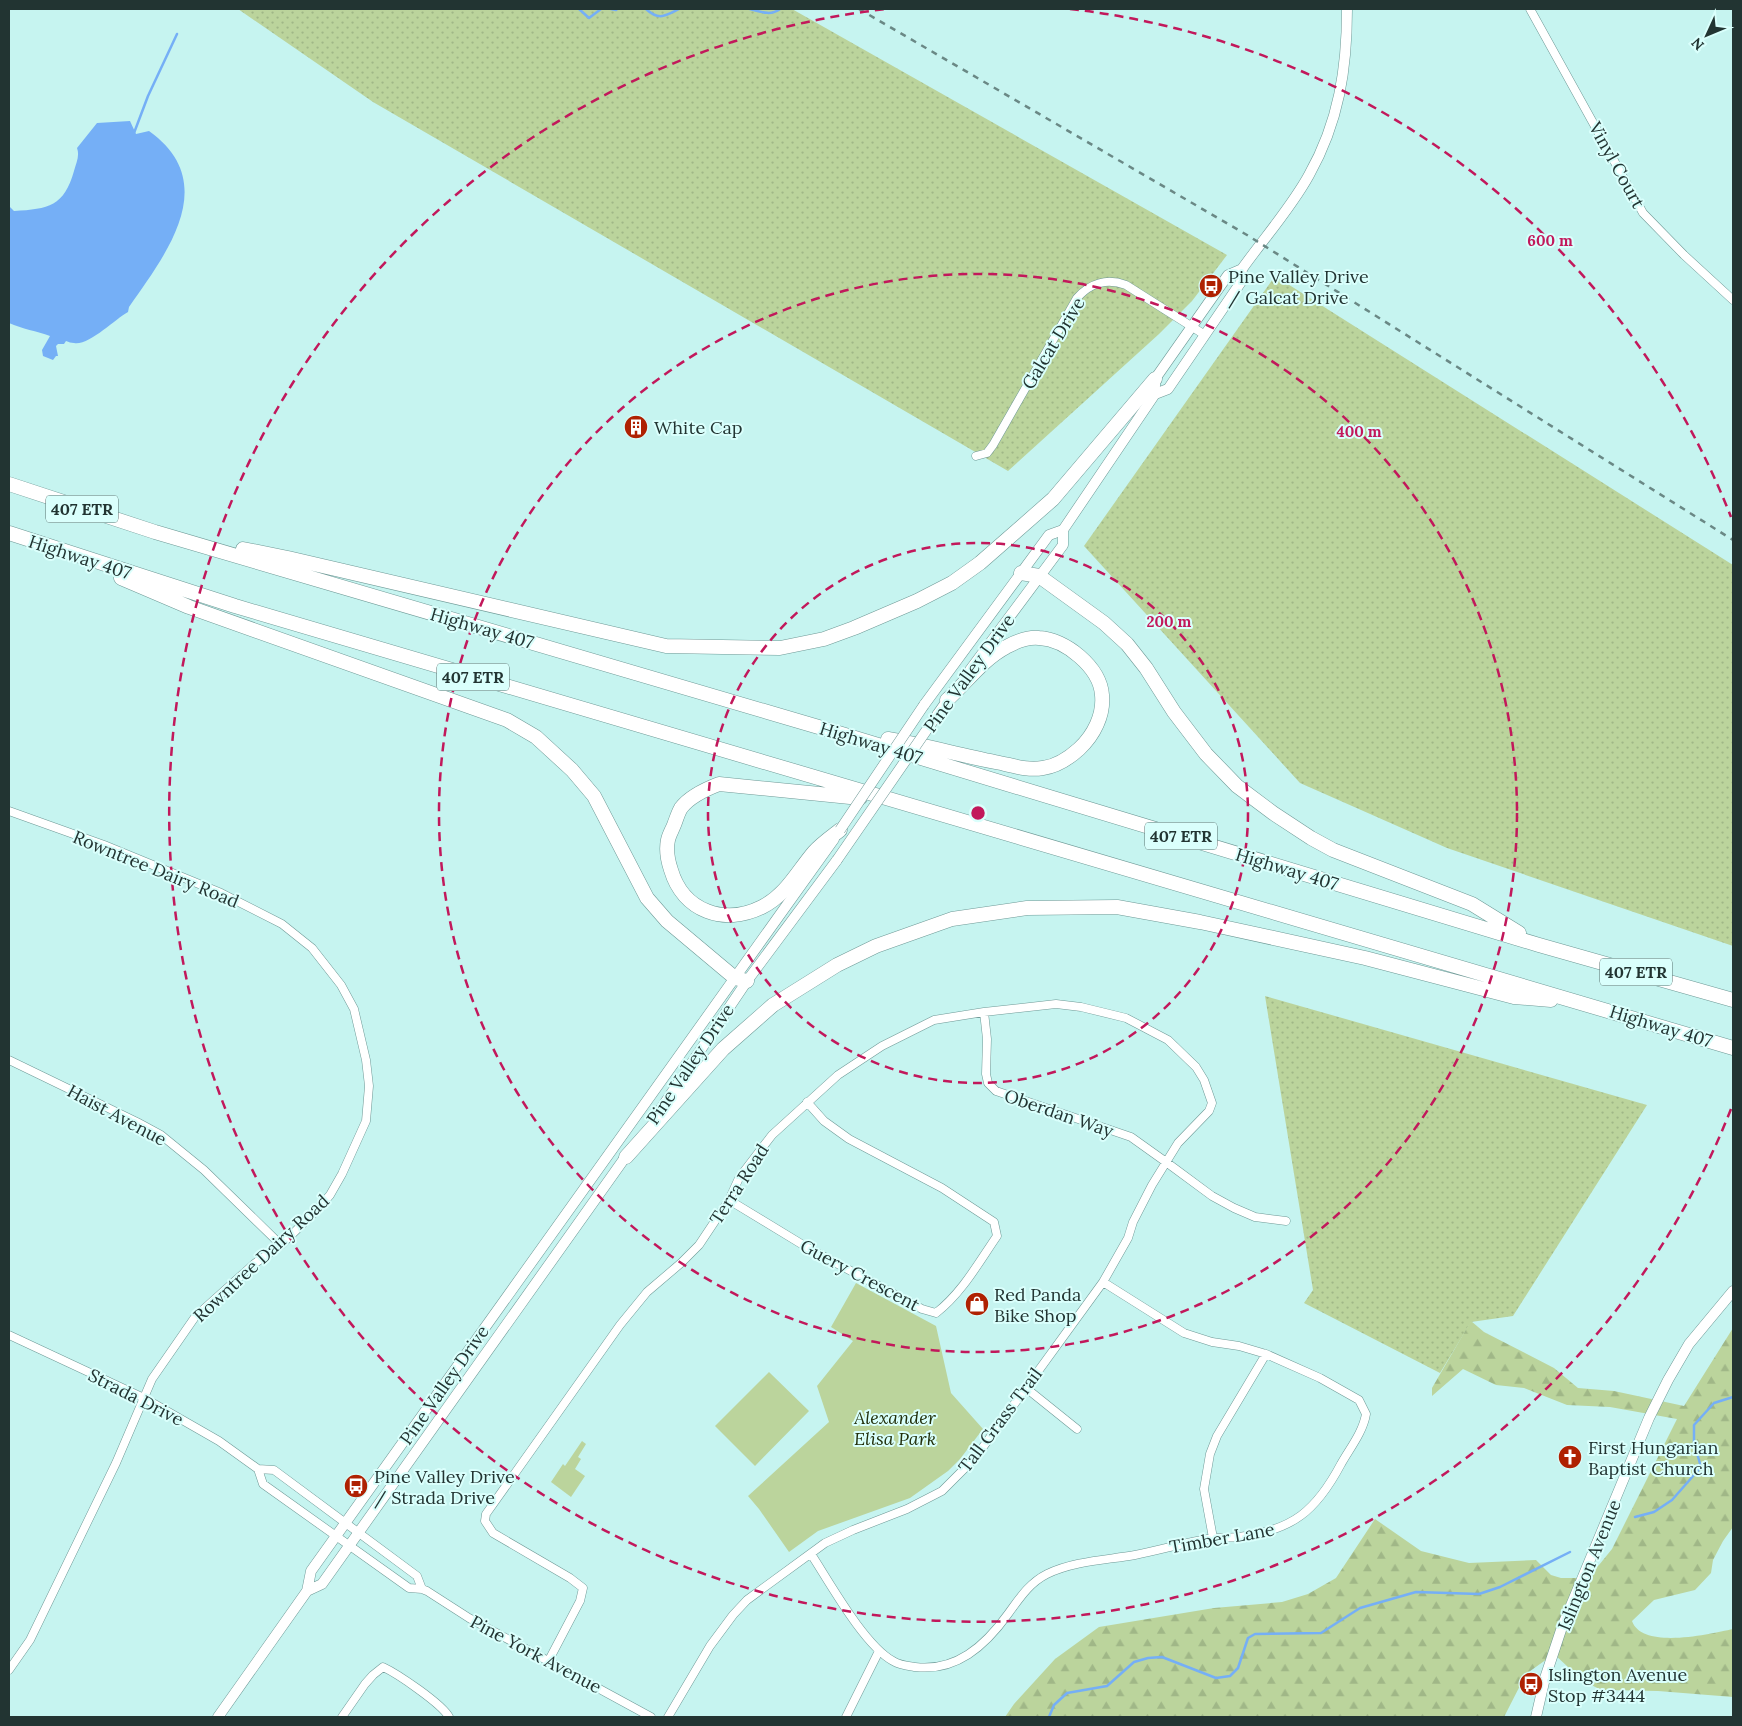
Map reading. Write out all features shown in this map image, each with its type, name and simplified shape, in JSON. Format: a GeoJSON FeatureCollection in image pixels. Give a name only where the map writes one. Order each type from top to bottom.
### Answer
{"type":"FeatureCollection","features":[{"type":"Feature","properties":{"kind":"highway"},"geometry":{"type":"LineString","coordinates":[[155,532],[288,558],[666,646],[780,648],[824,639],[854,628],[917,601],[952,583],[980,563],[1053,499],[1155,379]]}},
{"type":"Feature","properties":{"kind":"highway","name":"Highway 407"},"geometry":{"type":"LineString","coordinates":[[9,484],[155,532],[822,728],[1539,945],[1733,1000]]}},
{"type":"Feature","properties":{"kind":"highway","name":"Highway 407"},"geometry":{"type":"LineString","coordinates":[[9,533],[49,548],[278,619],[1733,1048]]}},
{"type":"Feature","properties":{"kind":"highway"},"geometry":{"type":"LineString","coordinates":[[49,548],[189,607],[507,720],[536,738],[572,770],[594,796],[647,898],[667,921],[741,979]]}},
{"type":"Feature","properties":{"kind":"highway"},"geometry":{"type":"LineString","coordinates":[[1022,573],[1040,576],[1104,623],[1127,644],[1206,754],[1237,786],[1273,813],[1333,850],[1472,904],[1539,945]]}},
{"type":"Feature","properties":{"kind":"highway"},"geometry":{"type":"LineString","coordinates":[[822,728],[903,742],[1000,763],[1023,770],[1042,768],[1064,760],[1088,740],[1099,719],[1102,694],[1100,684],[1080,657],[1056,641],[1038,638],[1017,642],[1006,647],[993,656],[947,700]]}},
{"type":"Feature","properties":{"kind":"highway"},"geometry":{"type":"LineString","coordinates":[[840,830],[777,898],[764,907],[748,914],[731,917],[711,913],[697,906],[683,895],[673,877],[668,859],[668,841],[682,807],[703,790],[719,784],[765,787],[898,803]]}},
{"type":"Feature","properties":{"kind":"highway"},"geometry":{"type":"LineString","coordinates":[[626,1157],[723,1049],[773,1005],[837,965],[876,946],[952,919],[1027,908],[1117,907],[1200,922],[1365,958],[1514,997],[1576,1001]]}},
{"type":"Feature","properties":{"kind":"main road","name":"Pine Valley Drive"},"geometry":{"type":"LineString","coordinates":[[218,1717],[306,1590],[311,1572],[336,1536],[741,979],[837,860],[947,700],[1062,545],[1063,530],[1155,394],[1168,389],[1241,282],[1242,269],[1309,175],[1332,122],[1342,83],[1347,47],[1347,9]]}},
{"type":"Feature","properties":{"kind":"main road","name":"Pine Valley Drive"},"geometry":{"type":"LineString","coordinates":[[1155,379],[1228,275],[1242,269]]}},
{"type":"Feature","properties":{"kind":"main road"},"geometry":{"type":"LineString","coordinates":[[1155,379],[1155,394]]}},
{"type":"Feature","properties":{"kind":"main road","name":"Pine Valley Drive"},"geometry":{"type":"LineString","coordinates":[[840,830],[924,705],[1049,535],[1063,530]]}},
{"type":"Feature","properties":{"kind":"main road","name":"Pine Valley Drive"},"geometry":{"type":"LineString","coordinates":[[306,1590],[322,1584],[670,1096],[823,848]]}},
{"type":"Feature","properties":{"kind":"main road","name":"Islington Avenue"},"geometry":{"type":"LineString","coordinates":[[1536,1717],[1545,1678],[1562,1627],[1649,1418],[1689,1344],[1733,1291]]}},
{"type":"Feature","properties":{"kind":"street","name":"Vinyl Court"},"geometry":{"type":"LineString","coordinates":[[1530,9],[1643,213],[1733,300]]}},
{"type":"Feature","properties":{"kind":"street","name":"Galcat Drive"},"geometry":{"type":"LineString","coordinates":[[976,456],[986,453],[993,445],[1078,298],[1088,288],[1104,282],[1120,283],[1133,289],[1205,335]]}},
{"type":"Feature","properties":{"kind":"street","name":"Rowntree Dairy Road"},"geometry":{"type":"LineString","coordinates":[[9,811],[104,845],[220,893],[282,924],[312,948],[341,985],[354,1009],[366,1060],[369,1086],[366,1121],[342,1174],[330,1195],[281,1245],[254,1264],[195,1317],[152,1379],[116,1463],[30,1640],[9,1670]]}},
{"type":"Feature","properties":{"kind":"street","name":"Terra Road"},"geometry":{"type":"LineString","coordinates":[[549,1660],[580,1601],[583,1588],[570,1578],[493,1533],[485,1521],[486,1514],[620,1325],[647,1292],[699,1245],[729,1200],[739,1178],[772,1135],[838,1075],[894,1039],[934,1020],[1056,1004],[1082,1007],[1126,1018],[1168,1040],[1196,1067],[1204,1080],[1212,1103],[1209,1111],[1182,1139],[1166,1162]]}},
{"type":"Feature","properties":{"kind":"street","name":"Oberdan Way"},"geometry":{"type":"LineString","coordinates":[[984,1012],[987,1039],[986,1074],[988,1083],[996,1091],[1130,1138],[1212,1196],[1234,1208],[1255,1217],[1286,1221]]}},
{"type":"Feature","properties":{"kind":"street","name":"Haist Avenue"},"geometry":{"type":"LineString","coordinates":[[9,1060],[137,1122],[161,1136],[204,1170],[281,1245]]}},
{"type":"Feature","properties":{"kind":"street","name":"Guery Crescent"},"geometry":{"type":"LineString","coordinates":[[729,1200],[808,1248],[922,1309],[936,1313],[948,1304],[956,1294],[997,1236],[994,1222],[942,1188],[849,1139],[824,1121],[807,1102]]}},
{"type":"Feature","properties":{"kind":"street","name":"Tall Grass Trail"},"geometry":{"type":"LineString","coordinates":[[668,1717],[710,1646],[733,1615],[754,1595],[825,1543],[885,1518],[942,1491],[975,1458],[1103,1282],[1128,1238],[1145,1198],[1166,1162]]}},
{"type":"Feature","properties":{"kind":"street","name":"Timber Lane"},"geometry":{"type":"LineString","coordinates":[[811,1554],[872,1645],[893,1662],[915,1667],[939,1667],[955,1663],[978,1648],[1032,1584],[1046,1574],[1069,1566],[1136,1555],[1213,1538],[1238,1537],[1278,1529],[1302,1516],[1316,1503],[1331,1483],[1363,1428],[1366,1414],[1359,1400],[1349,1393],[1266,1354],[1239,1346],[1212,1342],[1184,1333],[1124,1297],[1103,1282]]}},
{"type":"Feature","properties":{"kind":"street","name":"Strada Drive"},"geometry":{"type":"LineString","coordinates":[[9,1335],[144,1398],[219,1441],[258,1469],[274,1470],[346,1524],[360,1532]]}},
{"type":"Feature","properties":{"kind":"street"},"geometry":{"type":"LineString","coordinates":[[1213,1538],[1204,1489],[1210,1454],[1218,1436],[1266,1354]]}},
{"type":"Feature","properties":{"kind":"street"},"geometry":{"type":"LineString","coordinates":[[1026,1388],[1078,1429]]}},
{"type":"Feature","properties":{"kind":"street","name":"Strada Drive"},"geometry":{"type":"LineString","coordinates":[[258,1469],[263,1484],[336,1536]]}},
{"type":"Feature","properties":{"kind":"street","name":"Pine York Avenue"},"geometry":{"type":"LineString","coordinates":[[360,1532],[417,1576],[422,1588]]}},
{"type":"Feature","properties":{"kind":"street","name":"Pine York Avenue"},"geometry":{"type":"LineString","coordinates":[[336,1536],[409,1588],[422,1588],[469,1618],[651,1717]]}},
{"type":"Feature","properties":{"kind":"street"},"geometry":{"type":"LineString","coordinates":[[846,1717],[879,1651]]}},
{"type":"Feature","properties":{"kind":"street"},"geometry":{"type":"LineString","coordinates":[[342,1717],[365,1684],[383,1667],[395,1673],[443,1709],[449,1717]]}},
{"type":"Feature","properties":{"kind":"green space"},"geometry":{"type":"Polygon","coordinates":[[[238,9],[792,9],[1227,255],[1192,301],[1159,334],[1008,471],[373,102],[238,9]]]}},
{"type":"Feature","properties":{"kind":"green space"},"geometry":{"type":"Polygon","coordinates":[[[1275,276],[1733,565],[1733,946],[1447,848],[1300,783],[1084,546],[1275,276]]]}},
{"type":"Feature","properties":{"kind":"green space"},"geometry":{"type":"Polygon","coordinates":[[[1265,996],[1647,1105],[1513,1316],[1471,1322],[1440,1373],[1304,1303],[1313,1290],[1265,996]]]}},
{"type":"Feature","properties":{"kind":"green space","name":"Alexander Elisa Park"},"geometry":{"type":"Polygon","coordinates":[[[856,1283],[936,1326],[951,1393],[983,1429],[960,1459],[948,1471],[910,1498],[818,1531],[789,1552],[748,1496],[829,1422],[817,1386],[853,1341],[831,1327],[856,1283]]]}},
{"type":"Feature","properties":{"kind":"green space"},"geometry":{"type":"Polygon","coordinates":[[[1471,1321],[1484,1332],[1554,1368],[1578,1388],[1614,1391],[1684,1406],[1733,1328],[1733,1527],[1713,1560],[1711,1573],[1695,1590],[1654,1600],[1632,1621],[1638,1630],[1662,1638],[1694,1636],[1733,1629],[1733,1697],[1658,1691],[1601,1690],[1582,1680],[1554,1654],[1526,1674],[1504,1717],[1005,1717],[1014,1704],[1055,1659],[1099,1627],[1214,1608],[1282,1602],[1308,1594],[1336,1578],[1375,1519],[1421,1551],[1469,1563],[1536,1560],[1551,1575],[1561,1578],[1583,1578],[1599,1565],[1612,1549],[1677,1419],[1610,1407],[1567,1405],[1524,1388],[1496,1385],[1463,1369],[1432,1396],[1432,1388],[1471,1321]]]}},
{"type":"Feature","properties":{"kind":"green space"},"geometry":{"type":"Polygon","coordinates":[[[769,1372],[809,1411],[755,1466],[715,1426],[769,1372]]]}},
{"type":"Feature","properties":{"kind":"green space"},"geometry":{"type":"Polygon","coordinates":[[[582,1441],[586,1444],[578,1457],[581,1459],[575,1469],[585,1476],[571,1497],[551,1482],[563,1464],[565,1466],[582,1441]]]}},
{"type":"Feature","properties":{"kind":"water"},"geometry":{"type":"Polygon","coordinates":[[[130,121],[136,134],[149,131],[171,151],[182,173],[185,196],[180,219],[171,242],[129,307],[128,312],[87,340],[80,343],[66,341],[64,344],[58,344],[56,346],[58,356],[53,360],[43,356],[42,350],[50,336],[9,323],[9,206],[14,211],[37,209],[46,207],[60,199],[70,183],[77,160],[77,148],[97,123],[130,121]]]}},
{"type":"Feature","properties":{"kind":"waterway"},"geometry":{"type":"LineString","coordinates":[[579,9],[589,18],[601,9]]}},
{"type":"Feature","properties":{"kind":"waterway"},"geometry":{"type":"LineString","coordinates":[[611,9],[617,9]]}},
{"type":"Feature","properties":{"kind":"waterway"},"geometry":{"type":"LineString","coordinates":[[646,9],[658,16],[670,14],[679,9]]}},
{"type":"Feature","properties":{"kind":"waterway"},"geometry":{"type":"LineString","coordinates":[[750,9],[769,13],[780,9]]}},
{"type":"Feature","properties":{"kind":"waterway"},"geometry":{"type":"LineString","coordinates":[[134,133],[148,96],[177,34]]}},
{"type":"Feature","properties":{"kind":"waterway"},"geometry":{"type":"LineString","coordinates":[[1635,1517],[1654,1512],[1672,1500],[1701,1467],[1694,1443],[1694,1425],[1714,1403],[1733,1397]]}},
{"type":"Feature","properties":{"kind":"waterway"},"geometry":{"type":"LineString","coordinates":[[1049,1717],[1054,1705],[1067,1693],[1107,1686],[1134,1662],[1162,1657],[1216,1678],[1230,1676],[1238,1668],[1248,1638],[1255,1634],[1321,1633],[1360,1608],[1416,1592],[1479,1594],[1500,1587],[1570,1552]]}},
{"type":"Feature","properties":{"kind":"railway"},"geometry":{"type":"LineString","coordinates":[[859,9],[1247,235],[1733,540]]}},
{"type":"Feature","properties":{"kind":"place","name":"Pine Valley Drive / Galcat Drive"},"geometry":{"type":"Point","coordinates":[1211,286]}},
{"type":"Feature","properties":{"kind":"place","name":"White Cap"},"geometry":{"type":"Point","coordinates":[636,427]}},
{"type":"Feature","properties":{"kind":"place","name":"Red Panda Bike Shop"},"geometry":{"type":"Point","coordinates":[977,1304]}},
{"type":"Feature","properties":{"kind":"place","name":"First Hungarian Baptist Church"},"geometry":{"type":"Point","coordinates":[1570,1457]}},
{"type":"Feature","properties":{"kind":"place","name":"Pine Valley Drive / Strada Drive"},"geometry":{"type":"Point","coordinates":[356,1486]}},
{"type":"Feature","properties":{"kind":"place","name":"Islington Avenue Stop #3444"},"geometry":{"type":"Point","coordinates":[1531,1684]}}]}
